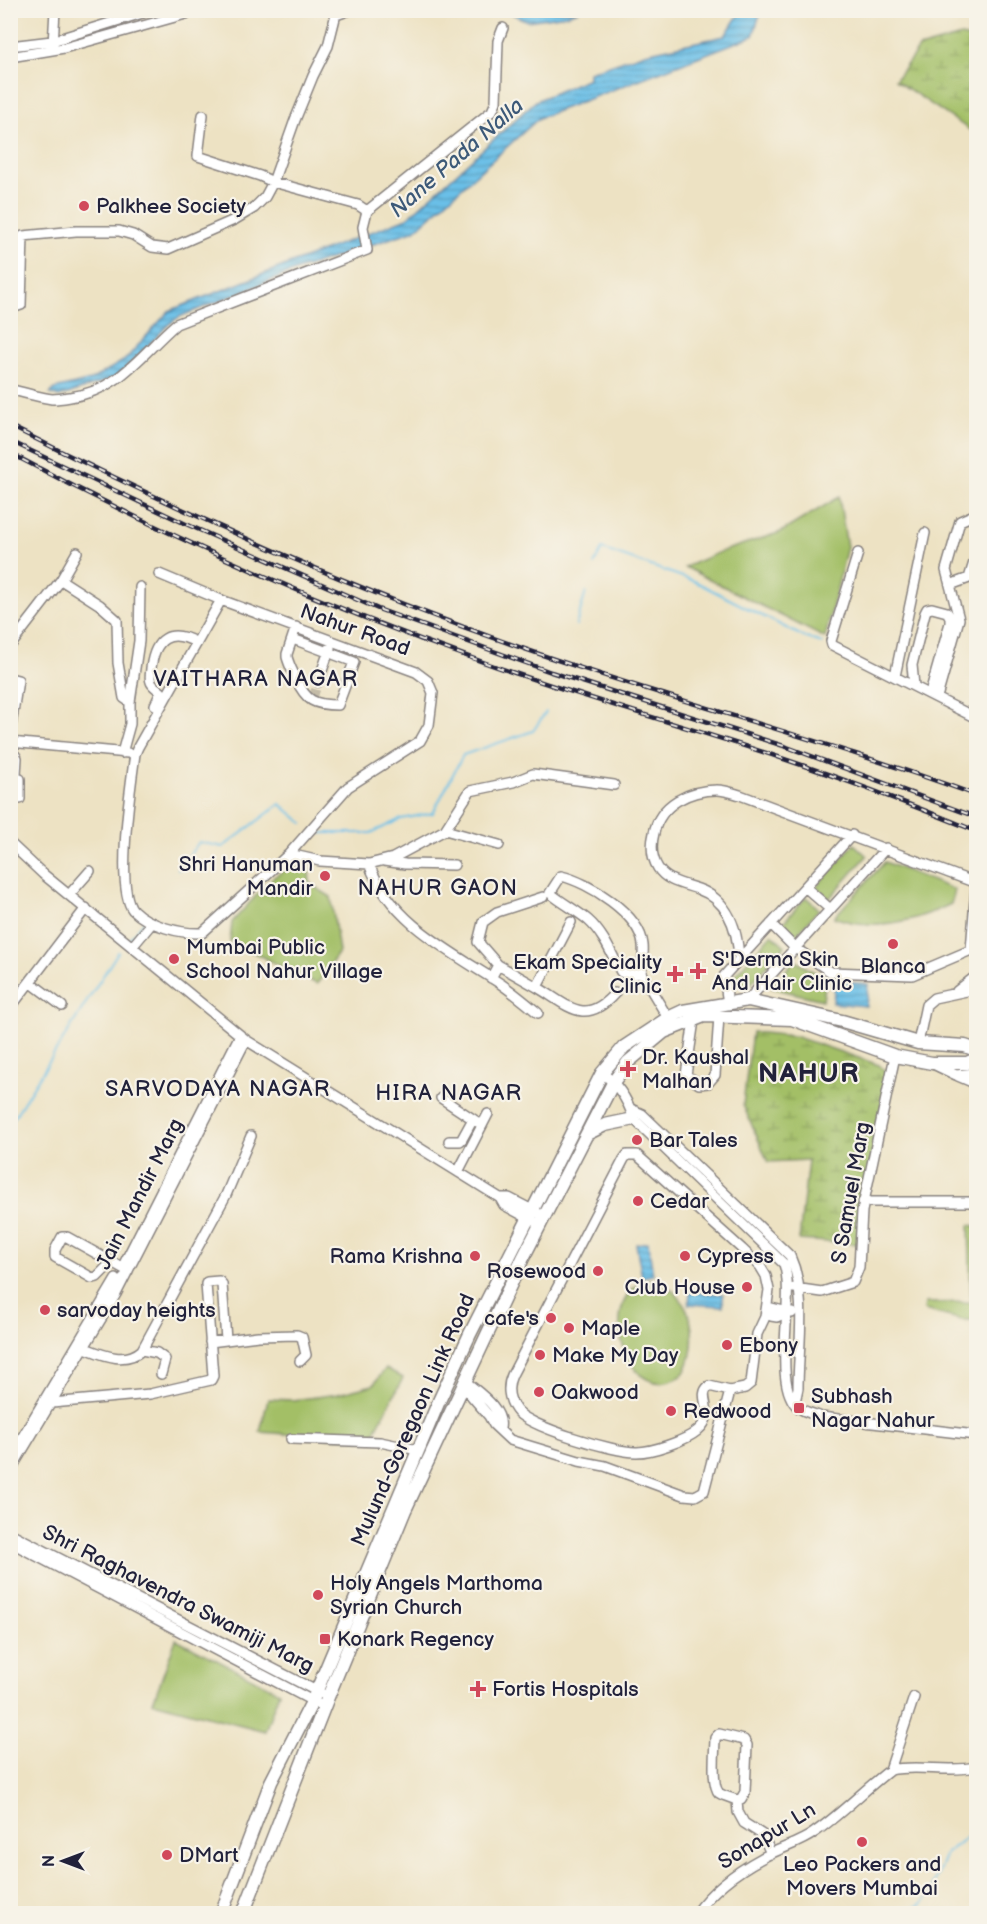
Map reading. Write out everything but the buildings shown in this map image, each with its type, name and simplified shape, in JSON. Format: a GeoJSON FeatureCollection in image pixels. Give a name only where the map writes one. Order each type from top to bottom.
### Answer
{"type":"FeatureCollection","features":[{"type":"Feature","properties":{"kind":"main road","name":"Mulund-Goregaon Link Road"},"geometry":{"type":"LineString","coordinates":[[394,1522],[418,1450],[470,1334],[602,1073],[624,1047],[668,1018],[683,1011],[748,1000]]}},
{"type":"Feature","properties":{"kind":"main road"},"geometry":{"type":"LineString","coordinates":[[748,1000],[842,1021],[918,1042],[973,1046]]}},
{"type":"Feature","properties":{"kind":"main road","name":"Mulund-Goregaon Link Road"},"geometry":{"type":"LineString","coordinates":[[243,1914],[320,1699],[394,1522],[614,1081],[628,1062],[664,1032],[704,1016],[792,1019],[895,1056],[932,1063],[967,1063],[976,1059]]}},
{"type":"Feature","properties":{"kind":"main road"},"geometry":{"type":"LineString","coordinates":[[587,1135],[632,1114]]}},
{"type":"Feature","properties":{"kind":"main road","name":"Mulund-Goregaon Link Road"},"geometry":{"type":"LineString","coordinates":[[221,1914],[271,1782],[320,1699]]}},
{"type":"Feature","properties":{"kind":"street"},"geometry":{"type":"LineString","coordinates":[[53,45],[55,10]]}},
{"type":"Feature","properties":{"kind":"street"},"geometry":{"type":"LineString","coordinates":[[10,46],[53,45],[152,10]]}},
{"type":"Feature","properties":{"kind":"street"},"geometry":{"type":"LineString","coordinates":[[10,57],[200,10]]}},
{"type":"Feature","properties":{"kind":"street"},"geometry":{"type":"LineString","coordinates":[[12,308],[21,305],[23,236],[76,231],[119,231],[133,235],[152,247],[168,249],[234,220],[254,208],[265,197],[273,182],[299,109],[328,46],[336,13],[350,10]]}},
{"type":"Feature","properties":{"kind":"street"},"geometry":{"type":"LineString","coordinates":[[10,389],[53,399],[78,396],[99,390],[120,378],[176,324],[367,250],[363,227],[367,211],[492,111],[496,102],[498,41],[503,28]]}},
{"type":"Feature","properties":{"kind":"street"},"geometry":{"type":"LineString","coordinates":[[203,115],[198,156],[273,182],[358,205],[367,211]]}},
{"type":"Feature","properties":{"kind":"street"},"geometry":{"type":"LineString","coordinates":[[933,692],[959,619],[946,570],[960,521],[976,518]]}},
{"type":"Feature","properties":{"kind":"street"},"geometry":{"type":"LineString","coordinates":[[895,676],[925,533]]}},
{"type":"Feature","properties":{"kind":"street"},"geometry":{"type":"LineString","coordinates":[[10,646],[61,580],[77,552]]}},
{"type":"Feature","properties":{"kind":"street"},"geometry":{"type":"LineString","coordinates":[[858,553],[831,641],[832,645],[895,676],[914,682],[976,718]]}},
{"type":"Feature","properties":{"kind":"street"},"geometry":{"type":"LineString","coordinates":[[950,585],[969,578],[976,556]]}},
{"type":"Feature","properties":{"kind":"street"},"geometry":{"type":"LineString","coordinates":[[159,574],[221,600]]}},
{"type":"Feature","properties":{"kind":"street"},"geometry":{"type":"LineString","coordinates":[[61,580],[100,604],[117,620],[118,663],[124,699],[130,702]]}},
{"type":"Feature","properties":{"kind":"street"},"geometry":{"type":"LineString","coordinates":[[122,753],[130,724],[130,702],[139,641],[140,586]]}},
{"type":"Feature","properties":{"kind":"street","name":"Nahur Road"},"geometry":{"type":"LineString","coordinates":[[221,600],[296,627],[416,672],[428,681],[432,693],[429,725],[420,741],[348,787],[289,854],[202,933],[188,934],[152,923],[133,909],[127,897],[125,827],[135,754],[157,705],[221,600]]}},
{"type":"Feature","properties":{"kind":"street"},"geometry":{"type":"LineString","coordinates":[[914,682],[912,665],[925,613],[927,609],[932,608],[947,612],[950,623],[933,692]]}},
{"type":"Feature","properties":{"kind":"street"},"geometry":{"type":"LineString","coordinates":[[293,639],[354,662],[338,705],[325,705],[302,692],[287,659],[296,627]]}},
{"type":"Feature","properties":{"kind":"street"},"geometry":{"type":"LineString","coordinates":[[157,705],[161,692],[152,685],[150,680],[153,655],[158,647],[168,636],[174,635],[196,643]]}},
{"type":"Feature","properties":{"kind":"street"},"geometry":{"type":"LineString","coordinates":[[318,682],[333,641]]}},
{"type":"Feature","properties":{"kind":"street"},"geometry":{"type":"LineString","coordinates":[[10,678],[18,680],[10,732]]}},
{"type":"Feature","properties":{"kind":"street"},"geometry":{"type":"LineString","coordinates":[[10,742],[135,754]]}},
{"type":"Feature","properties":{"kind":"street"},"geometry":{"type":"LineString","coordinates":[[10,754],[17,758],[16,774],[10,776]]}},
{"type":"Feature","properties":{"kind":"street"},"geometry":{"type":"LineString","coordinates":[[289,854],[314,860],[369,864],[393,858],[445,830],[470,791],[513,782],[533,774],[614,785]]}},
{"type":"Feature","properties":{"kind":"street"},"geometry":{"type":"LineString","coordinates":[[10,776],[21,779],[20,799]]}},
{"type":"Feature","properties":{"kind":"street"},"geometry":{"type":"LineString","coordinates":[[739,960],[738,939],[732,919],[719,902],[701,890],[669,879],[659,870],[653,856],[651,844],[656,824],[663,812],[677,799],[718,790],[740,795],[852,835],[976,885],[971,950],[912,975],[831,972],[795,948],[771,924]]}},
{"type":"Feature","properties":{"kind":"street"},"geometry":{"type":"LineString","coordinates":[[445,830],[500,845]]}},
{"type":"Feature","properties":{"kind":"street"},"geometry":{"type":"LineString","coordinates":[[728,1004],[724,976],[852,835]]}},
{"type":"Feature","properties":{"kind":"street"},"geometry":{"type":"LineString","coordinates":[[10,843],[43,874],[243,1038],[500,1198],[504,1205],[543,1221]]}},
{"type":"Feature","properties":{"kind":"street"},"geometry":{"type":"LineString","coordinates":[[748,1000],[886,848]]}},
{"type":"Feature","properties":{"kind":"street"},"geometry":{"type":"LineString","coordinates":[[382,860],[405,864],[454,865]]}},
{"type":"Feature","properties":{"kind":"street"},"geometry":{"type":"LineString","coordinates":[[369,864],[374,879],[387,898],[425,936],[491,978],[538,1013]]}},
{"type":"Feature","properties":{"kind":"street"},"geometry":{"type":"LineString","coordinates":[[69,895],[90,870]]}},
{"type":"Feature","properties":{"kind":"street"},"geometry":{"type":"LineString","coordinates":[[641,973],[629,975],[621,972],[605,942],[589,921],[550,893],[561,876],[572,878],[596,890],[635,922],[643,943],[641,973],[668,1018]]}},
{"type":"Feature","properties":{"kind":"street"},"geometry":{"type":"LineString","coordinates":[[805,887],[830,909]]}},
{"type":"Feature","properties":{"kind":"street"},"geometry":{"type":"LineString","coordinates":[[543,897],[497,912],[483,922],[478,942],[498,965],[579,1012],[596,1010],[615,993]]}},
{"type":"Feature","properties":{"kind":"street"},"geometry":{"type":"LineString","coordinates":[[10,1008],[86,908]]}},
{"type":"Feature","properties":{"kind":"street"},"geometry":{"type":"LineString","coordinates":[[537,987],[571,922]]}},
{"type":"Feature","properties":{"kind":"street"},"geometry":{"type":"LineString","coordinates":[[132,948],[152,923]]}},
{"type":"Feature","properties":{"kind":"street"},"geometry":{"type":"LineString","coordinates":[[491,978],[498,965]]}},
{"type":"Feature","properties":{"kind":"street"},"geometry":{"type":"LineString","coordinates":[[952,994],[976,976]]}},
{"type":"Feature","properties":{"kind":"street"},"geometry":{"type":"LineString","coordinates":[[30,982],[62,1006]]}},
{"type":"Feature","properties":{"kind":"street"},"geometry":{"type":"LineString","coordinates":[[918,1042],[926,1005],[934,998],[976,989]]}},
{"type":"Feature","properties":{"kind":"street"},"geometry":{"type":"LineString","coordinates":[[694,1020],[686,1075],[699,1083],[708,1083],[715,1075],[719,1016]]}},
{"type":"Feature","properties":{"kind":"street","name":"Jain Mandir Marg"},"geometry":{"type":"LineString","coordinates":[[12,1460],[65,1375],[125,1269],[243,1038]]}},
{"type":"Feature","properties":{"kind":"street","name":"S Samuel Marg"},"geometry":{"type":"LineString","coordinates":[[800,1289],[822,1292],[853,1282],[859,1267],[863,1202],[895,1056]]}},
{"type":"Feature","properties":{"kind":"street"},"geometry":{"type":"LineString","coordinates":[[932,1063],[976,1082]]}},
{"type":"Feature","properties":{"kind":"street"},"geometry":{"type":"LineString","coordinates":[[602,1073],[614,1081],[632,1114],[688,1163],[778,1251],[790,1256],[795,1266],[800,1289],[798,1388],[795,1402]]}},
{"type":"Feature","properties":{"kind":"street"},"geometry":{"type":"LineString","coordinates":[[956,1075],[976,1073]]}},
{"type":"Feature","properties":{"kind":"street"},"geometry":{"type":"LineString","coordinates":[[441,1098],[482,1125]]}},
{"type":"Feature","properties":{"kind":"street"},"geometry":{"type":"LineString","coordinates":[[458,1172],[488,1114]]}},
{"type":"Feature","properties":{"kind":"street"},"geometry":{"type":"LineString","coordinates":[[449,1141],[460,1141],[473,1119]]}},
{"type":"Feature","properties":{"kind":"street"},"geometry":{"type":"LineString","coordinates":[[85,1348],[119,1358],[137,1355],[142,1350],[226,1195],[251,1136]]}},
{"type":"Feature","properties":{"kind":"street"},"geometry":{"type":"LineString","coordinates":[[462,1139],[471,1145]]}},
{"type":"Feature","properties":{"kind":"street"},"geometry":{"type":"LineString","coordinates":[[627,1155],[637,1155],[742,1249],[760,1266],[766,1276],[769,1290],[765,1317],[757,1334],[751,1383],[745,1388],[729,1391],[709,1386],[706,1388],[703,1395],[708,1417],[697,1431],[658,1447],[634,1452],[562,1434],[516,1411],[508,1383],[627,1155]]}},
{"type":"Feature","properties":{"kind":"street"},"geometry":{"type":"LineString","coordinates":[[863,1202],[976,1202]]}},
{"type":"Feature","properties":{"kind":"street"},"geometry":{"type":"LineString","coordinates":[[112,1262],[98,1277],[92,1278],[55,1257],[55,1250],[62,1237],[67,1237],[125,1269]]}},
{"type":"Feature","properties":{"kind":"street"},"geometry":{"type":"LineString","coordinates":[[778,1251],[788,1274],[785,1376],[788,1392],[799,1408],[821,1417],[976,1435]]}},
{"type":"Feature","properties":{"kind":"street"},"geometry":{"type":"LineString","coordinates":[[52,1403],[148,1395],[208,1382],[213,1376],[206,1284],[209,1282],[219,1281],[222,1284],[226,1340]]}},
{"type":"Feature","properties":{"kind":"street"},"geometry":{"type":"LineString","coordinates":[[788,1286],[800,1289]]}},
{"type":"Feature","properties":{"kind":"street"},"geometry":{"type":"LineString","coordinates":[[771,1312],[777,1317],[786,1313],[800,1314]]}},
{"type":"Feature","properties":{"kind":"street","name":"Jain Mandir Marg"},"geometry":{"type":"LineString","coordinates":[[76,1356],[85,1348],[91,1329]]}},
{"type":"Feature","properties":{"kind":"street"},"geometry":{"type":"LineString","coordinates":[[210,1342],[297,1335],[302,1337],[306,1355],[300,1361]]}},
{"type":"Feature","properties":{"kind":"street"},"geometry":{"type":"LineString","coordinates":[[142,1350],[158,1353],[165,1359],[161,1374]]}},
{"type":"Feature","properties":{"kind":"street","name":"Jain Mandir Marg"},"geometry":{"type":"LineString","coordinates":[[44,1410],[52,1403],[65,1375]]}},
{"type":"Feature","properties":{"kind":"street"},"geometry":{"type":"LineString","coordinates":[[464,1384],[494,1425],[500,1428],[510,1440],[579,1461],[605,1466],[684,1495],[695,1496],[700,1494],[706,1485],[729,1391]]}},
{"type":"Feature","properties":{"kind":"street"},"geometry":{"type":"LineString","coordinates":[[291,1439],[380,1442],[418,1450]]}},
{"type":"Feature","properties":{"kind":"street"},"geometry":{"type":"LineString","coordinates":[[10,1472],[12,1460]]}},
{"type":"Feature","properties":{"kind":"street","name":"Shri Raghavendra Swamiji Marg"},"geometry":{"type":"LineString","coordinates":[[10,1533],[42,1554],[126,1598],[177,1624],[248,1655],[320,1699]]}},
{"type":"Feature","properties":{"kind":"street","name":"Shri Raghavendra Swamiji Marg"},"geometry":{"type":"LineString","coordinates":[[10,1542],[42,1554]]}},
{"type":"Feature","properties":{"kind":"street","name":"Shri Raghavendra Swamiji Marg"},"geometry":{"type":"LineString","coordinates":[[177,1624],[233,1660],[320,1699]]}},
{"type":"Feature","properties":{"kind":"street"},"geometry":{"type":"LineString","coordinates":[[233,1660],[238,1650]]}},
{"type":"Feature","properties":{"kind":"street"},"geometry":{"type":"LineString","coordinates":[[243,1665],[248,1655]]}},
{"type":"Feature","properties":{"kind":"street"},"geometry":{"type":"LineString","coordinates":[[914,1697],[890,1770],[901,1768],[943,1770],[976,1767]]}},
{"type":"Feature","properties":{"kind":"street"},"geometry":{"type":"LineString","coordinates":[[718,1734],[744,1740],[747,1745],[745,1792],[741,1799],[737,1800],[719,1793],[715,1785],[714,1738],[718,1734]]}},
{"type":"Feature","properties":{"kind":"street","name":"Sonapur Ln"},"geometry":{"type":"LineString","coordinates":[[695,1914],[708,1896],[735,1875],[815,1832],[890,1770]]}},
{"type":"Feature","properties":{"kind":"street"},"geometry":{"type":"LineString","coordinates":[[737,1800],[738,1812],[744,1823],[763,1835],[771,1854]]}},
{"type":"Feature","properties":{"kind":"green space"},"geometry":{"type":"Polygon","coordinates":[[[961,36],[976,39],[976,134],[895,80],[919,48],[961,36]]]}},
{"type":"Feature","properties":{"kind":"green space"},"geometry":{"type":"Polygon","coordinates":[[[839,497],[847,547],[825,638],[685,567],[720,552],[781,532],[839,497]]]}},
{"type":"Feature","properties":{"kind":"green space"},"geometry":{"type":"Polygon","coordinates":[[[854,844],[867,856],[829,899],[816,887],[854,844]]]}},
{"type":"Feature","properties":{"kind":"green space"},"geometry":{"type":"Polygon","coordinates":[[[885,862],[955,890],[951,904],[923,916],[893,923],[864,924],[834,917],[885,862]]]}},
{"type":"Feature","properties":{"kind":"green space"},"geometry":{"type":"Polygon","coordinates":[[[303,867],[309,869],[310,884],[331,897],[339,952],[317,984],[230,941],[232,922],[272,878],[287,869],[303,867]]]}},
{"type":"Feature","properties":{"kind":"green space"},"geometry":{"type":"Polygon","coordinates":[[[806,897],[819,909],[794,937],[781,925],[806,897]]]}},
{"type":"Feature","properties":{"kind":"green space"},"geometry":{"type":"Polygon","coordinates":[[[772,934],[785,946],[746,989],[733,977],[772,934]]]}},
{"type":"Feature","properties":{"kind":"green space"},"geometry":{"type":"Polygon","coordinates":[[[794,960],[826,979],[823,1000],[772,988],[794,960]]]}},
{"type":"Feature","properties":{"kind":"green space"},"geometry":{"type":"Polygon","coordinates":[[[752,1032],[794,1036],[879,1065],[887,1073],[858,1244],[799,1240],[808,1160],[768,1162],[743,1105],[752,1032]]]}},
{"type":"Feature","properties":{"kind":"green space"},"geometry":{"type":"Polygon","coordinates":[[[969,1225],[976,1226],[976,1320],[962,1320],[924,1310],[925,1303],[971,1302],[969,1225]]]}},
{"type":"Feature","properties":{"kind":"green space"},"geometry":{"type":"Polygon","coordinates":[[[651,1280],[670,1288],[682,1301],[692,1330],[691,1351],[685,1371],[679,1377],[666,1382],[650,1380],[636,1371],[627,1356],[621,1337],[620,1318],[624,1301],[634,1287],[651,1280]]]}},
{"type":"Feature","properties":{"kind":"green space"},"geometry":{"type":"Polygon","coordinates":[[[386,1368],[403,1378],[373,1435],[368,1440],[260,1432],[268,1399],[293,1400],[338,1394],[373,1385],[386,1368]]]}},
{"type":"Feature","properties":{"kind":"green space"},"geometry":{"type":"Polygon","coordinates":[[[176,1639],[279,1692],[265,1731],[153,1702],[176,1639]]]}},
{"type":"Feature","properties":{"kind":"water"},"geometry":{"type":"Polygon","coordinates":[[[507,10],[579,11],[527,21],[507,10]]]}},
{"type":"Feature","properties":{"kind":"water"},"geometry":{"type":"Polygon","coordinates":[[[741,11],[761,11],[753,36],[539,118],[415,230],[297,270],[179,317],[168,325],[117,377],[59,397],[50,394],[55,389],[91,380],[125,360],[169,311],[407,218],[536,101],[589,78],[589,72],[645,53],[725,36],[741,11]]]}},
{"type":"Feature","properties":{"kind":"water"},"geometry":{"type":"Polygon","coordinates":[[[835,981],[868,984],[866,1006],[833,1003],[835,981]]]}},
{"type":"Feature","properties":{"kind":"water"},"geometry":{"type":"Polygon","coordinates":[[[648,1242],[653,1275],[642,1277],[636,1244],[648,1242]]]}},
{"type":"Feature","properties":{"kind":"water"},"geometry":{"type":"Polygon","coordinates":[[[690,1292],[723,1294],[723,1306],[689,1304],[690,1292]]]}},
{"type":"Feature","properties":{"kind":"waterway"},"geometry":{"type":"LineString","coordinates":[[594,564],[602,549],[694,581],[804,637],[822,643]]}},
{"type":"Feature","properties":{"kind":"waterway"},"geometry":{"type":"LineString","coordinates":[[576,625],[586,592]]}},
{"type":"Feature","properties":{"kind":"waterway"},"geometry":{"type":"LineString","coordinates":[[319,833],[371,833],[401,819],[433,813],[463,755],[533,731],[546,712]]}},
{"type":"Feature","properties":{"kind":"waterway"},"geometry":{"type":"LineString","coordinates":[[178,870],[199,842],[223,847],[280,804],[303,823]]}},
{"type":"Feature","properties":{"kind":"waterway"},"geometry":{"type":"LineString","coordinates":[[129,939],[145,921]]}},
{"type":"Feature","properties":{"kind":"waterway"},"geometry":{"type":"LineString","coordinates":[[13,1119],[118,952]]}},
{"type":"Feature","properties":{"kind":"waterway"},"geometry":{"type":"LineString","coordinates":[[902,1914],[922,1904],[930,1894],[946,1853],[976,1830]]}},
{"type":"Feature","properties":{"kind":"waterway"},"geometry":{"type":"LineString","coordinates":[[443,1914],[461,1914]]}},
{"type":"Feature","properties":{"kind":"tunnel"},"geometry":{"type":"LineString","coordinates":[[313,698],[318,682]]}},
{"type":"Feature","properties":{"kind":"railway"},"geometry":{"type":"LineString","coordinates":[[10,426],[248,539],[429,614],[551,658],[856,754],[976,795]]}},
{"type":"Feature","properties":{"kind":"railway"},"geometry":{"type":"LineString","coordinates":[[10,441],[186,524],[378,609],[551,672],[787,747],[976,817]]}},
{"type":"Feature","properties":{"kind":"railway"},"geometry":{"type":"LineString","coordinates":[[10,453],[184,540],[362,617],[520,675],[806,766],[976,831]]}},
{"type":"Feature","properties":{"kind":"place","name":"Palkhee Society"},"geometry":{"type":"Point","coordinates":[84,206]}},
{"type":"Feature","properties":{"kind":"place","name":"Shri Hanuman Mandir"},"geometry":{"type":"Point","coordinates":[325,876]}},
{"type":"Feature","properties":{"kind":"place","name":"Blanca"},"geometry":{"type":"Point","coordinates":[893,944]}},
{"type":"Feature","properties":{"kind":"place","name":"Mumbai Public School Nahur Village"},"geometry":{"type":"Point","coordinates":[174,959]}},
{"type":"Feature","properties":{"kind":"place","name":"S'Derma Skin And Hair Clinic"},"geometry":{"type":"Point","coordinates":[698,971]}},
{"type":"Feature","properties":{"kind":"place","name":"Ekam Speciality Clinic"},"geometry":{"type":"Point","coordinates":[675,974]}},
{"type":"Feature","properties":{"kind":"place","name":"Dr. Kaushal Malhan"},"geometry":{"type":"Point","coordinates":[628,1069]}},
{"type":"Feature","properties":{"kind":"place","name":"Bar Tales"},"geometry":{"type":"Point","coordinates":[637,1140]}},
{"type":"Feature","properties":{"kind":"place","name":"Cedar"},"geometry":{"type":"Point","coordinates":[638,1201]}},
{"type":"Feature","properties":{"kind":"place","name":"Rama Krishna"},"geometry":{"type":"Point","coordinates":[475,1256]}},
{"type":"Feature","properties":{"kind":"place","name":"Cypress"},"geometry":{"type":"Point","coordinates":[685,1256]}},
{"type":"Feature","properties":{"kind":"place","name":"Rosewood"},"geometry":{"type":"Point","coordinates":[598,1271]}},
{"type":"Feature","properties":{"kind":"place","name":"Club House"},"geometry":{"type":"Point","coordinates":[747,1287]}},
{"type":"Feature","properties":{"kind":"place","name":"sarvoday heights"},"geometry":{"type":"Point","coordinates":[45,1310]}},
{"type":"Feature","properties":{"kind":"place","name":"cafe's"},"geometry":{"type":"Point","coordinates":[551,1318]}},
{"type":"Feature","properties":{"kind":"place","name":"Maple"},"geometry":{"type":"Point","coordinates":[569,1328]}},
{"type":"Feature","properties":{"kind":"place","name":"Ebony"},"geometry":{"type":"Point","coordinates":[727,1345]}},
{"type":"Feature","properties":{"kind":"place","name":"Make My Day"},"geometry":{"type":"Point","coordinates":[540,1355]}},
{"type":"Feature","properties":{"kind":"place","name":"Oakwood"},"geometry":{"type":"Point","coordinates":[539,1392]}},
{"type":"Feature","properties":{"kind":"place","name":"Subhash Nagar Nahur"},"geometry":{"type":"Point","coordinates":[799,1408]}},
{"type":"Feature","properties":{"kind":"place","name":"Redwood"},"geometry":{"type":"Point","coordinates":[671,1411]}},
{"type":"Feature","properties":{"kind":"place","name":"Holy Angels Marthoma Syrian Church"},"geometry":{"type":"Point","coordinates":[318,1595]}},
{"type":"Feature","properties":{"kind":"place","name":"Konark Regency"},"geometry":{"type":"Point","coordinates":[325,1639]}},
{"type":"Feature","properties":{"kind":"place","name":"Fortis Hospitals"},"geometry":{"type":"Point","coordinates":[478,1689]}},
{"type":"Feature","properties":{"kind":"place","name":"Leo Packers and Movers Mumbai"},"geometry":{"type":"Point","coordinates":[862,1842]}},
{"type":"Feature","properties":{"kind":"place","name":"DMart"},"geometry":{"type":"Point","coordinates":[167,1855]}},
{"type":"Feature","properties":{"kind":"district","name":"VAITHARA NAGAR"},"geometry":{"type":"Point","coordinates":[256,679]}},
{"type":"Feature","properties":{"kind":"district","name":"NAHUR GAON"},"geometry":{"type":"Point","coordinates":[438,888]}},
{"type":"Feature","properties":{"kind":"district","name":"NAHUR"},"geometry":{"type":"Point","coordinates":[809,1074]}},
{"type":"Feature","properties":{"kind":"district","name":"SARVODAYA NAGAR"},"geometry":{"type":"Point","coordinates":[218,1089]}},
{"type":"Feature","properties":{"kind":"district","name":"HIRA NAGAR"},"geometry":{"type":"Point","coordinates":[449,1093]}},
{"type":"Feature","properties":{"kind":"water label","name":"Nane Pada Nalla"},"geometry":{"type":"Point","coordinates":[457,158]}}]}
